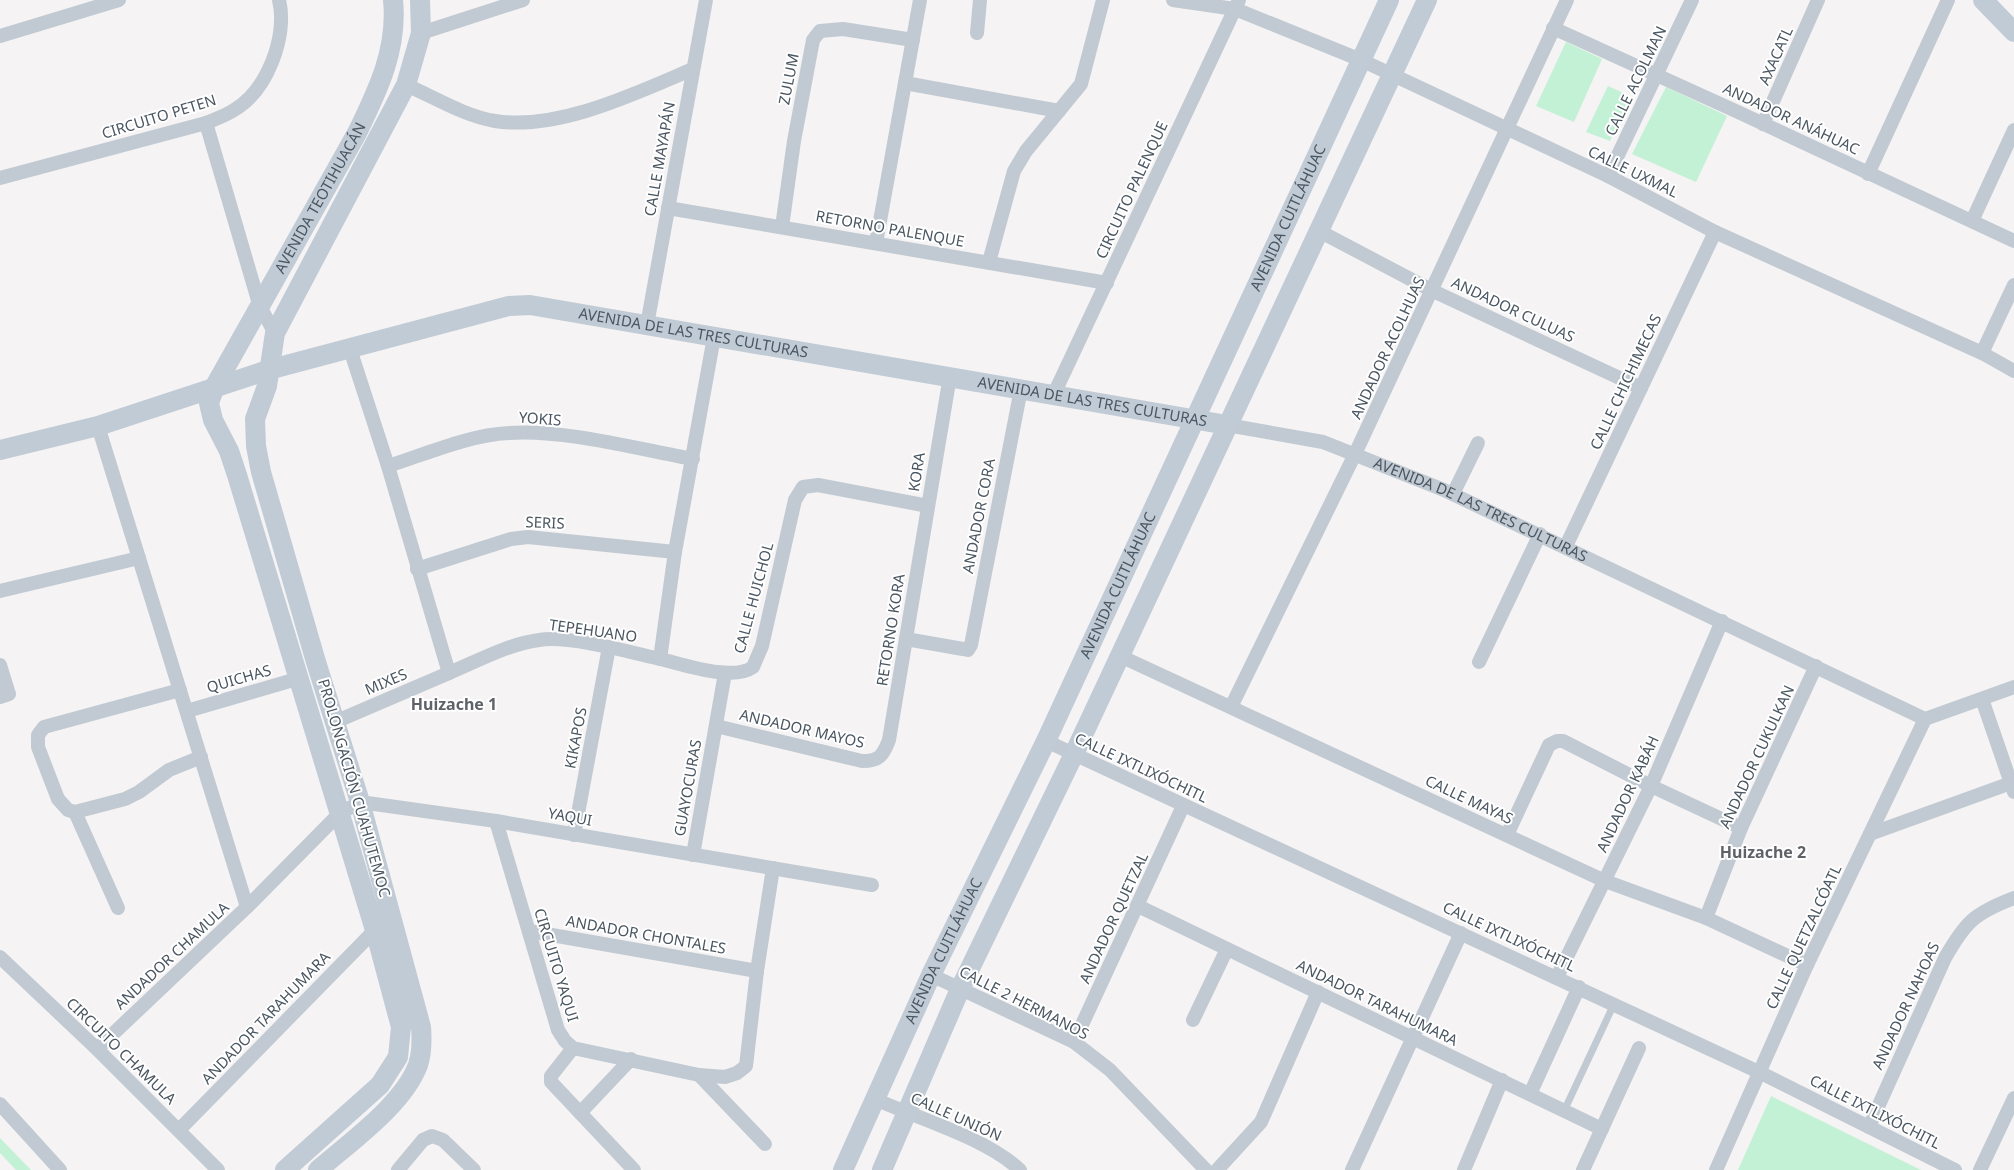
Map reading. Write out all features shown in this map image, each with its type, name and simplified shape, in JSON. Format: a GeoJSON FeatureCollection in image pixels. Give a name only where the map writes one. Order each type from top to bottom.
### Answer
{"type":"FeatureCollection","features":[{"type":"Feature","properties":{"kind":"street"},"geometry":{"type":"LineString","coordinates":[[0,36],[84,5],[119,0]]}},
{"type":"Feature","properties":{"kind":"street","name":"CIRCUITO PETEN"},"geometry":{"type":"LineString","coordinates":[[0,178],[206,123],[235,110],[250,98],[261,82],[273,58],[280,31],[279,0]]}},
{"type":"Feature","properties":{"kind":"street","name":"AVENIDA TEOTIHUACÁN"},"geometry":{"type":"LineString","coordinates":[[215,386],[357,133],[376,94],[388,64],[393,37],[393,0]]}},
{"type":"Feature","properties":{"kind":"street","name":"AVENIDA TEOTIHUACÁN"},"geometry":{"type":"LineString","coordinates":[[268,370],[275,333],[406,85],[421,32],[420,0]]}},
{"type":"Feature","properties":{"kind":"street"},"geometry":{"type":"LineString","coordinates":[[421,32],[523,0]]}},
{"type":"Feature","properties":{"kind":"street","name":"CALLE MAYAPÁN"},"geometry":{"type":"LineString","coordinates":[[647,325],[706,0]]}},
{"type":"Feature","properties":{"kind":"street"},"geometry":{"type":"LineString","coordinates":[[876,243],[920,0]]}},
{"type":"Feature","properties":{"kind":"street"},"geometry":{"type":"LineString","coordinates":[[977,33],[980,0]]}},
{"type":"Feature","properties":{"kind":"street"},"geometry":{"type":"LineString","coordinates":[[989,262],[1014,171],[1026,151],[1081,84],[1103,0]]}},
{"type":"Feature","properties":{"kind":"street","name":"CALLE UXMAL"},"geometry":{"type":"LineString","coordinates":[[1173,0],[1237,4],[1608,176],[1715,232],[1982,353],[2014,371]]}},
{"type":"Feature","properties":{"kind":"street","name":"AVENIDA CUITLÁHUAC"},"geometry":{"type":"LineString","coordinates":[[843,1170],[931,975],[1046,741],[1390,0]]}},
{"type":"Feature","properties":{"kind":"street","name":"AVENIDA CUITLÁHUAC"},"geometry":{"type":"LineString","coordinates":[[882,1170],[960,989],[1074,754],[1427,0]]}},
{"type":"Feature","properties":{"kind":"street","name":"ANDADOR ACOLHUAS"},"geometry":{"type":"LineString","coordinates":[[1231,707],[1356,454],[1567,0]]}},
{"type":"Feature","properties":{"kind":"street","name":"CALLE ACOLMAN"},"geometry":{"type":"LineString","coordinates":[[1608,176],[1658,76],[1692,0]]}},
{"type":"Feature","properties":{"kind":"street","name":"AXACATL"},"geometry":{"type":"LineString","coordinates":[[1764,124],[1818,0]]}},
{"type":"Feature","properties":{"kind":"street"},"geometry":{"type":"LineString","coordinates":[[1868,174],[1948,0]]}},
{"type":"Feature","properties":{"kind":"street"},"geometry":{"type":"LineString","coordinates":[[1983,0],[2014,32]]}},
{"type":"Feature","properties":{"kind":"street","name":"CIRCUITO PALENQUE"},"geometry":{"type":"LineString","coordinates":[[1054,394],[1237,4]]}},
{"type":"Feature","properties":{"kind":"street","name":"ANDADOR ANÁHUAC"},"geometry":{"type":"LineString","coordinates":[[1553,28],[1764,124],[2014,242]]}},
{"type":"Feature","properties":{"kind":"street","name":"ZULUM"},"geometry":{"type":"LineString","coordinates":[[782,227],[794,140],[813,40],[820,31],[843,29],[912,40]]}},
{"type":"Feature","properties":{"kind":"street"},"geometry":{"type":"LineString","coordinates":[[406,85],[469,113],[495,121],[530,122],[596,107],[693,69]]}},
{"type":"Feature","properties":{"kind":"street"},"geometry":{"type":"LineString","coordinates":[[905,83],[1059,111]]}},
{"type":"Feature","properties":{"kind":"street"},"geometry":{"type":"LineString","coordinates":[[206,123],[260,307],[275,333]]}},
{"type":"Feature","properties":{"kind":"street"},"geometry":{"type":"LineString","coordinates":[[1972,221],[2014,130]]}},
{"type":"Feature","properties":{"kind":"street","name":"RETORNO PALENQUE"},"geometry":{"type":"LineString","coordinates":[[668,208],[1107,282]]}},
{"type":"Feature","properties":{"kind":"street","name":"ANDADOR CULUAS"},"geometry":{"type":"LineString","coordinates":[[1319,231],[1433,291],[1641,388]]}},
{"type":"Feature","properties":{"kind":"street","name":"CALLE CHICHIMECAS"},"geometry":{"type":"LineString","coordinates":[[1566,546],[1715,232]]}},
{"type":"Feature","properties":{"kind":"street"},"geometry":{"type":"LineString","coordinates":[[1982,353],[2014,285]]}},
{"type":"Feature","properties":{"kind":"street","name":"AVENIDA DE LAS TRES CULTURAS"},"geometry":{"type":"LineString","coordinates":[[98,426],[268,370],[509,306],[530,305],[950,376],[1323,442],[1453,494],[1540,534],[1925,719]]}},
{"type":"Feature","properties":{"kind":"street"},"geometry":{"type":"LineString","coordinates":[[660,659],[675,552],[714,337]]}},
{"type":"Feature","properties":{"kind":"street"},"geometry":{"type":"LineString","coordinates":[[350,349],[388,466],[449,672]]}},
{"type":"Feature","properties":{"kind":"street","name":"PROLONGACIÓN CUAHUTEMOC"},"geometry":{"type":"LineString","coordinates":[[268,370],[267,386],[256,419],[256,446],[261,472],[316,662],[360,802],[421,1027],[422,1044],[419,1063],[411,1081],[395,1101],[318,1170]]}},
{"type":"Feature","properties":{"kind":"street","name":"KORA"},"geometry":{"type":"LineString","coordinates":[[803,487],[818,485],[928,506],[950,376]]}},
{"type":"Feature","properties":{"kind":"street","name":"PROLONGACIÓN CUAHUTEMOC"},"geometry":{"type":"LineString","coordinates":[[215,386],[209,403],[213,420],[229,451],[300,678],[375,930],[401,1027],[398,1057],[380,1085],[285,1170]]}},
{"type":"Feature","properties":{"kind":"street","name":"ANDADOR CORA"},"geometry":{"type":"LineString","coordinates":[[906,639],[968,650],[971,645],[1021,389]]}},
{"type":"Feature","properties":{"kind":"street"},"geometry":{"type":"LineString","coordinates":[[0,450],[98,426],[247,907]]}},
{"type":"Feature","properties":{"kind":"street","name":"YOKIS"},"geometry":{"type":"LineString","coordinates":[[388,466],[478,438],[508,432],[534,432],[577,438],[693,459]]}},
{"type":"Feature","properties":{"kind":"street"},"geometry":{"type":"LineString","coordinates":[[1453,494],[1478,443]]}},
{"type":"Feature","properties":{"kind":"street","name":"CALLE HUICHOL"},"geometry":{"type":"LineString","coordinates":[[725,673],[748,671],[753,667],[759,653],[796,500],[803,487]]}},
{"type":"Feature","properties":{"kind":"street","name":"RETORNO KORA"},"geometry":{"type":"LineString","coordinates":[[881,757],[889,740],[928,506]]}},
{"type":"Feature","properties":{"kind":"street"},"geometry":{"type":"LineString","coordinates":[[1479,662],[1540,534]]}},
{"type":"Feature","properties":{"kind":"street","name":"SERIS"},"geometry":{"type":"LineString","coordinates":[[417,569],[511,539],[528,537],[675,552]]}},
{"type":"Feature","properties":{"kind":"street"},"geometry":{"type":"LineString","coordinates":[[0,591],[139,558]]}},
{"type":"Feature","properties":{"kind":"street","name":"ANDADOR KABÁH"},"geometry":{"type":"LineString","coordinates":[[1557,977],[1651,786],[1722,621]]}},
{"type":"Feature","properties":{"kind":"street","name":"TEPEHUANO"},"geometry":{"type":"LineString","coordinates":[[449,672],[515,646],[541,639],[609,647],[725,673]]}},
{"type":"Feature","properties":{"kind":"street","name":"KIKAPOS"},"geometry":{"type":"LineString","coordinates":[[574,835],[609,647]]}},
{"type":"Feature","properties":{"kind":"street","name":"CALLE MAYAS"},"geometry":{"type":"LineString","coordinates":[[1120,656],[1605,881],[1706,918],[1807,965]]}},
{"type":"Feature","properties":{"kind":"street"},"geometry":{"type":"LineString","coordinates":[[0,665],[4,695]]}},
{"type":"Feature","properties":{"kind":"street","name":"ANDADOR CUKULKAN"},"geometry":{"type":"LineString","coordinates":[[1706,918],[1741,828],[1816,666]]}},
{"type":"Feature","properties":{"kind":"street","name":"MIXES"},"geometry":{"type":"LineString","coordinates":[[336,721],[449,672]]}},
{"type":"Feature","properties":{"kind":"street"},"geometry":{"type":"LineString","coordinates":[[716,726],[725,673]]}},
{"type":"Feature","properties":{"kind":"street","name":"QUICHAS"},"geometry":{"type":"LineString","coordinates":[[187,712],[300,678]]}},
{"type":"Feature","properties":{"kind":"street"},"geometry":{"type":"LineString","coordinates":[[1925,719],[2014,687]]}},
{"type":"Feature","properties":{"kind":"street"},"geometry":{"type":"LineString","coordinates":[[118,908],[71,811],[58,799],[38,747],[38,735],[44,727],[180,690]]}},
{"type":"Feature","properties":{"kind":"street"},"geometry":{"type":"LineString","coordinates":[[1870,834],[2012,787],[1982,699]]}},
{"type":"Feature","properties":{"kind":"street","name":"CALLE QUETZALCÓATL"},"geometry":{"type":"LineString","coordinates":[[1716,1170],[1761,1073],[1807,965],[1925,719]]}},
{"type":"Feature","properties":{"kind":"street","name":"ANDADOR MAYOS"},"geometry":{"type":"LineString","coordinates":[[716,726],[862,761],[874,761],[881,757]]}},
{"type":"Feature","properties":{"kind":"street","name":"GUAYOCURAS"},"geometry":{"type":"LineString","coordinates":[[693,855],[716,726]]}},
{"type":"Feature","properties":{"kind":"street","name":"CALLE IXTLIXÓCHITL"},"geometry":{"type":"LineString","coordinates":[[1046,741],[1761,1073],[1955,1170]]}},
{"type":"Feature","properties":{"kind":"street"},"geometry":{"type":"LineString","coordinates":[[1507,835],[1549,745],[1557,741],[1563,741],[1651,786],[1741,828]]}},
{"type":"Feature","properties":{"kind":"street"},"geometry":{"type":"LineString","coordinates":[[71,811],[125,799],[139,792],[169,770],[200,757]]}},
{"type":"Feature","properties":{"kind":"street","name":"YAQUI"},"geometry":{"type":"LineString","coordinates":[[360,802],[496,820],[773,868]]}},
{"type":"Feature","properties":{"kind":"street","name":"ANDADOR CHAMULA"},"geometry":{"type":"LineString","coordinates":[[97,1049],[247,907],[339,814],[360,802]]}},
{"type":"Feature","properties":{"kind":"street","name":"ANDADOR QUETZAL"},"geometry":{"type":"LineString","coordinates":[[1074,1042],[1183,806]]}},
{"type":"Feature","properties":{"kind":"street","name":"CIRCUITO YAQUI"},"geometry":{"type":"LineString","coordinates":[[496,820],[558,1030],[564,1041],[573,1048]]}},
{"type":"Feature","properties":{"kind":"street"},"geometry":{"type":"LineString","coordinates":[[634,1170],[550,1080],[573,1048],[699,1074],[725,1077],[737,1072],[746,1066],[757,971],[773,868],[872,885]]}},
{"type":"Feature","properties":{"kind":"street","name":"ANDADOR NAHOAS"},"geometry":{"type":"LineString","coordinates":[[1870,1127],[1945,958],[1957,937],[1969,922],[1985,909],[2014,898]]}},
{"type":"Feature","properties":{"kind":"street","name":"ANDADOR TARAHUMARA"},"geometry":{"type":"LineString","coordinates":[[1138,906],[1602,1129]]}},
{"type":"Feature","properties":{"kind":"street","name":"ANDADOR TARAHUMARA"},"geometry":{"type":"LineString","coordinates":[[180,1130],[375,930]]}},
{"type":"Feature","properties":{"kind":"street","name":"ANDADOR CHONTALES"},"geometry":{"type":"LineString","coordinates":[[528,931],[757,971]]}},
{"type":"Feature","properties":{"kind":"street"},"geometry":{"type":"LineString","coordinates":[[1352,1170],[1461,933]]}},
{"type":"Feature","properties":{"kind":"street"},"geometry":{"type":"LineString","coordinates":[[1194,1020],[1227,949]]}},
{"type":"Feature","properties":{"kind":"street","name":"CIRCUITO CHAMULA"},"geometry":{"type":"LineString","coordinates":[[0,957],[180,1130],[218,1170]]}},
{"type":"Feature","properties":{"kind":"street","name":"CALLE 2 HERMANOS"},"geometry":{"type":"LineString","coordinates":[[931,975],[1074,1042],[1110,1070],[1206,1170]]}},
{"type":"Feature","properties":{"kind":"street"},"geometry":{"type":"LineString","coordinates":[[1530,1094],[1579,988]]}},
{"type":"Feature","properties":{"kind":"street"},"geometry":{"type":"LineString","coordinates":[[1217,1170],[1261,1122],[1318,992]]}},
{"type":"Feature","properties":{"kind":"street"},"geometry":{"type":"LineString","coordinates":[[1584,1170],[1639,1048]]}},
{"type":"Feature","properties":{"kind":"street"},"geometry":{"type":"LineString","coordinates":[[580,1113],[631,1059]]}},
{"type":"Feature","properties":{"kind":"street"},"geometry":{"type":"LineString","coordinates":[[699,1074],[765,1144]]}},
{"type":"Feature","properties":{"kind":"street"},"geometry":{"type":"LineString","coordinates":[[1464,1170],[1502,1080]]}},
{"type":"Feature","properties":{"kind":"street"},"geometry":{"type":"LineString","coordinates":[[1980,1170],[2014,1098]]}},
{"type":"Feature","properties":{"kind":"street","name":"CALLE UNIÓN"},"geometry":{"type":"LineString","coordinates":[[875,1099],[906,1114],[970,1139],[1009,1159],[1020,1170]]}},
{"type":"Feature","properties":{"kind":"street"},"geometry":{"type":"LineString","coordinates":[[0,1104],[60,1170]]}},
{"type":"Feature","properties":{"kind":"street"},"geometry":{"type":"LineString","coordinates":[[398,1170],[423,1140],[432,1136],[443,1140],[474,1170]]}},
{"type":"Feature","properties":{"kind":"lane"},"geometry":{"type":"LineString","coordinates":[[1564,1111],[1614,1004]]}},
{"type":"Feature","properties":{"kind":"green space"},"geometry":{"type":"Polygon","coordinates":[[[1566,42],[1602,59],[1574,122],[1536,106],[1566,42]]]}},
{"type":"Feature","properties":{"kind":"green space"},"geometry":{"type":"Polygon","coordinates":[[[1608,86],[1630,96],[1610,141],[1586,132],[1608,86]]]}},
{"type":"Feature","properties":{"kind":"green space"},"geometry":{"type":"Polygon","coordinates":[[[1666,87],[1727,116],[1696,182],[1632,154],[1666,87]]]}},
{"type":"Feature","properties":{"kind":"green space"},"geometry":{"type":"Polygon","coordinates":[[[1771,1096],[1921,1170],[1738,1170],[1771,1096]]]}},
{"type":"Feature","properties":{"kind":"green space"},"geometry":{"type":"Polygon","coordinates":[[[0,1138],[31,1170],[16,1170],[0,1153],[0,1138]]]}},
{"type":"Feature","properties":{"kind":"district","name":"Huizache 1"},"geometry":{"type":"Point","coordinates":[454,704]}},
{"type":"Feature","properties":{"kind":"district","name":"Huizache 2"},"geometry":{"type":"Point","coordinates":[1763,852]}}]}
